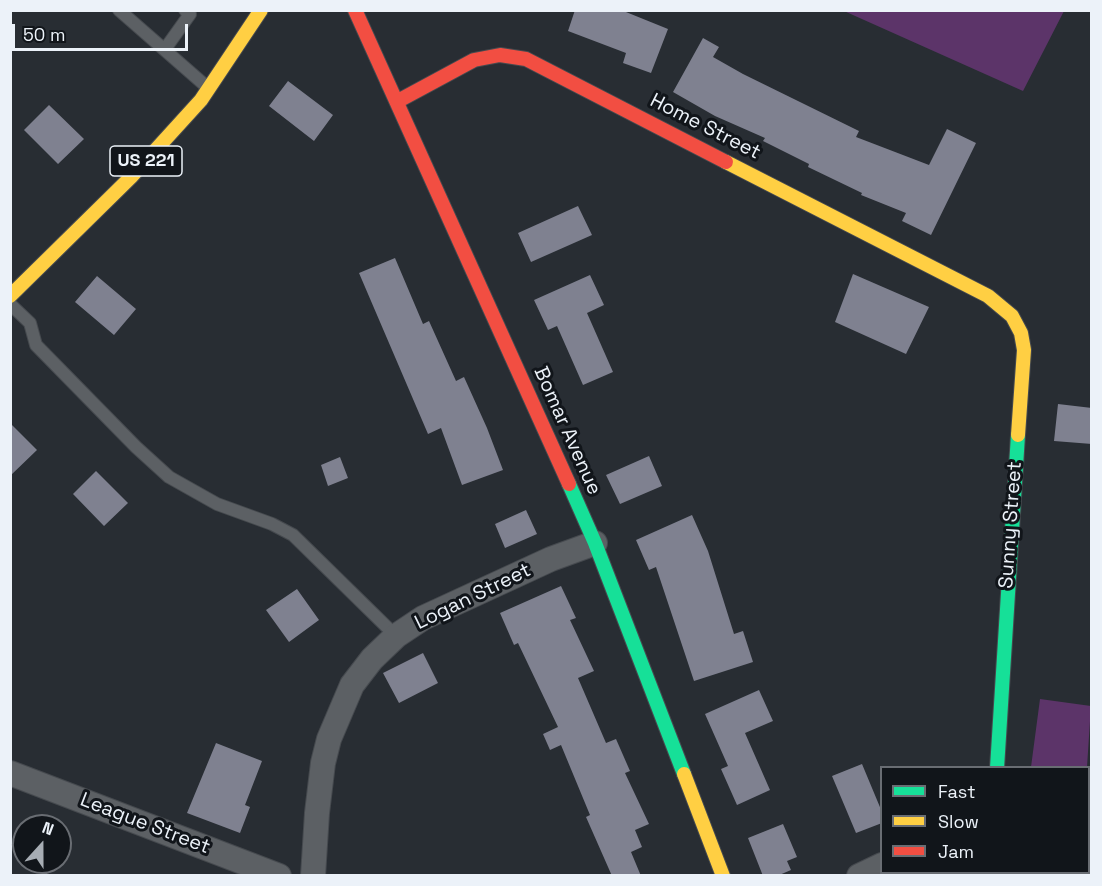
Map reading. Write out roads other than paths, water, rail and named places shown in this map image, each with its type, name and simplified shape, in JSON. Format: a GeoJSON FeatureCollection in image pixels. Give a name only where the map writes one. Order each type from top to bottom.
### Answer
{"type":"FeatureCollection","features":[{"type":"Feature","properties":{"kind":"street","name":"US 221"},"geometry":{"type":"LineString","coordinates":[[10,296],[131,177],[208,88],[261,10]]}},
{"type":"Feature","properties":{"kind":"street","name":"Bomar Avenue"},"geometry":{"type":"LineString","coordinates":[[355,10],[399,101],[595,543],[723,876]]}},
{"type":"Feature","properties":{"kind":"street","name":"Home Street"},"geometry":{"type":"LineString","coordinates":[[399,101],[474,60],[500,55],[526,59],[988,296]]}},
{"type":"Feature","properties":{"kind":"street","name":"Sunny Street"},"geometry":{"type":"LineString","coordinates":[[988,296],[1012,316],[1021,333],[1024,350],[1008,564],[997,766]]}},
{"type":"Feature","properties":{"kind":"street","name":"Logan Street"},"geometry":{"type":"LineString","coordinates":[[313,876],[322,763],[337,715],[352,685],[365,668],[396,636],[423,618],[465,597],[595,543]]}},
{"type":"Feature","properties":{"kind":"street","name":"League Street"},"geometry":{"type":"LineString","coordinates":[[10,773],[279,876]]}},
{"type":"Feature","properties":{"kind":"street"},"geometry":{"type":"LineString","coordinates":[[859,876],[880,866]]}},
{"type":"Feature","properties":{"kind":"lane"},"geometry":{"type":"LineString","coordinates":[[119,10],[208,88]]}},
{"type":"Feature","properties":{"kind":"lane"},"geometry":{"type":"LineString","coordinates":[[165,49],[190,14],[185,10]]}},
{"type":"Feature","properties":{"kind":"lane"},"geometry":{"type":"LineString","coordinates":[[10,303],[30,322],[36,345],[169,477],[217,504],[272,524],[293,536],[396,636]]}}]}
